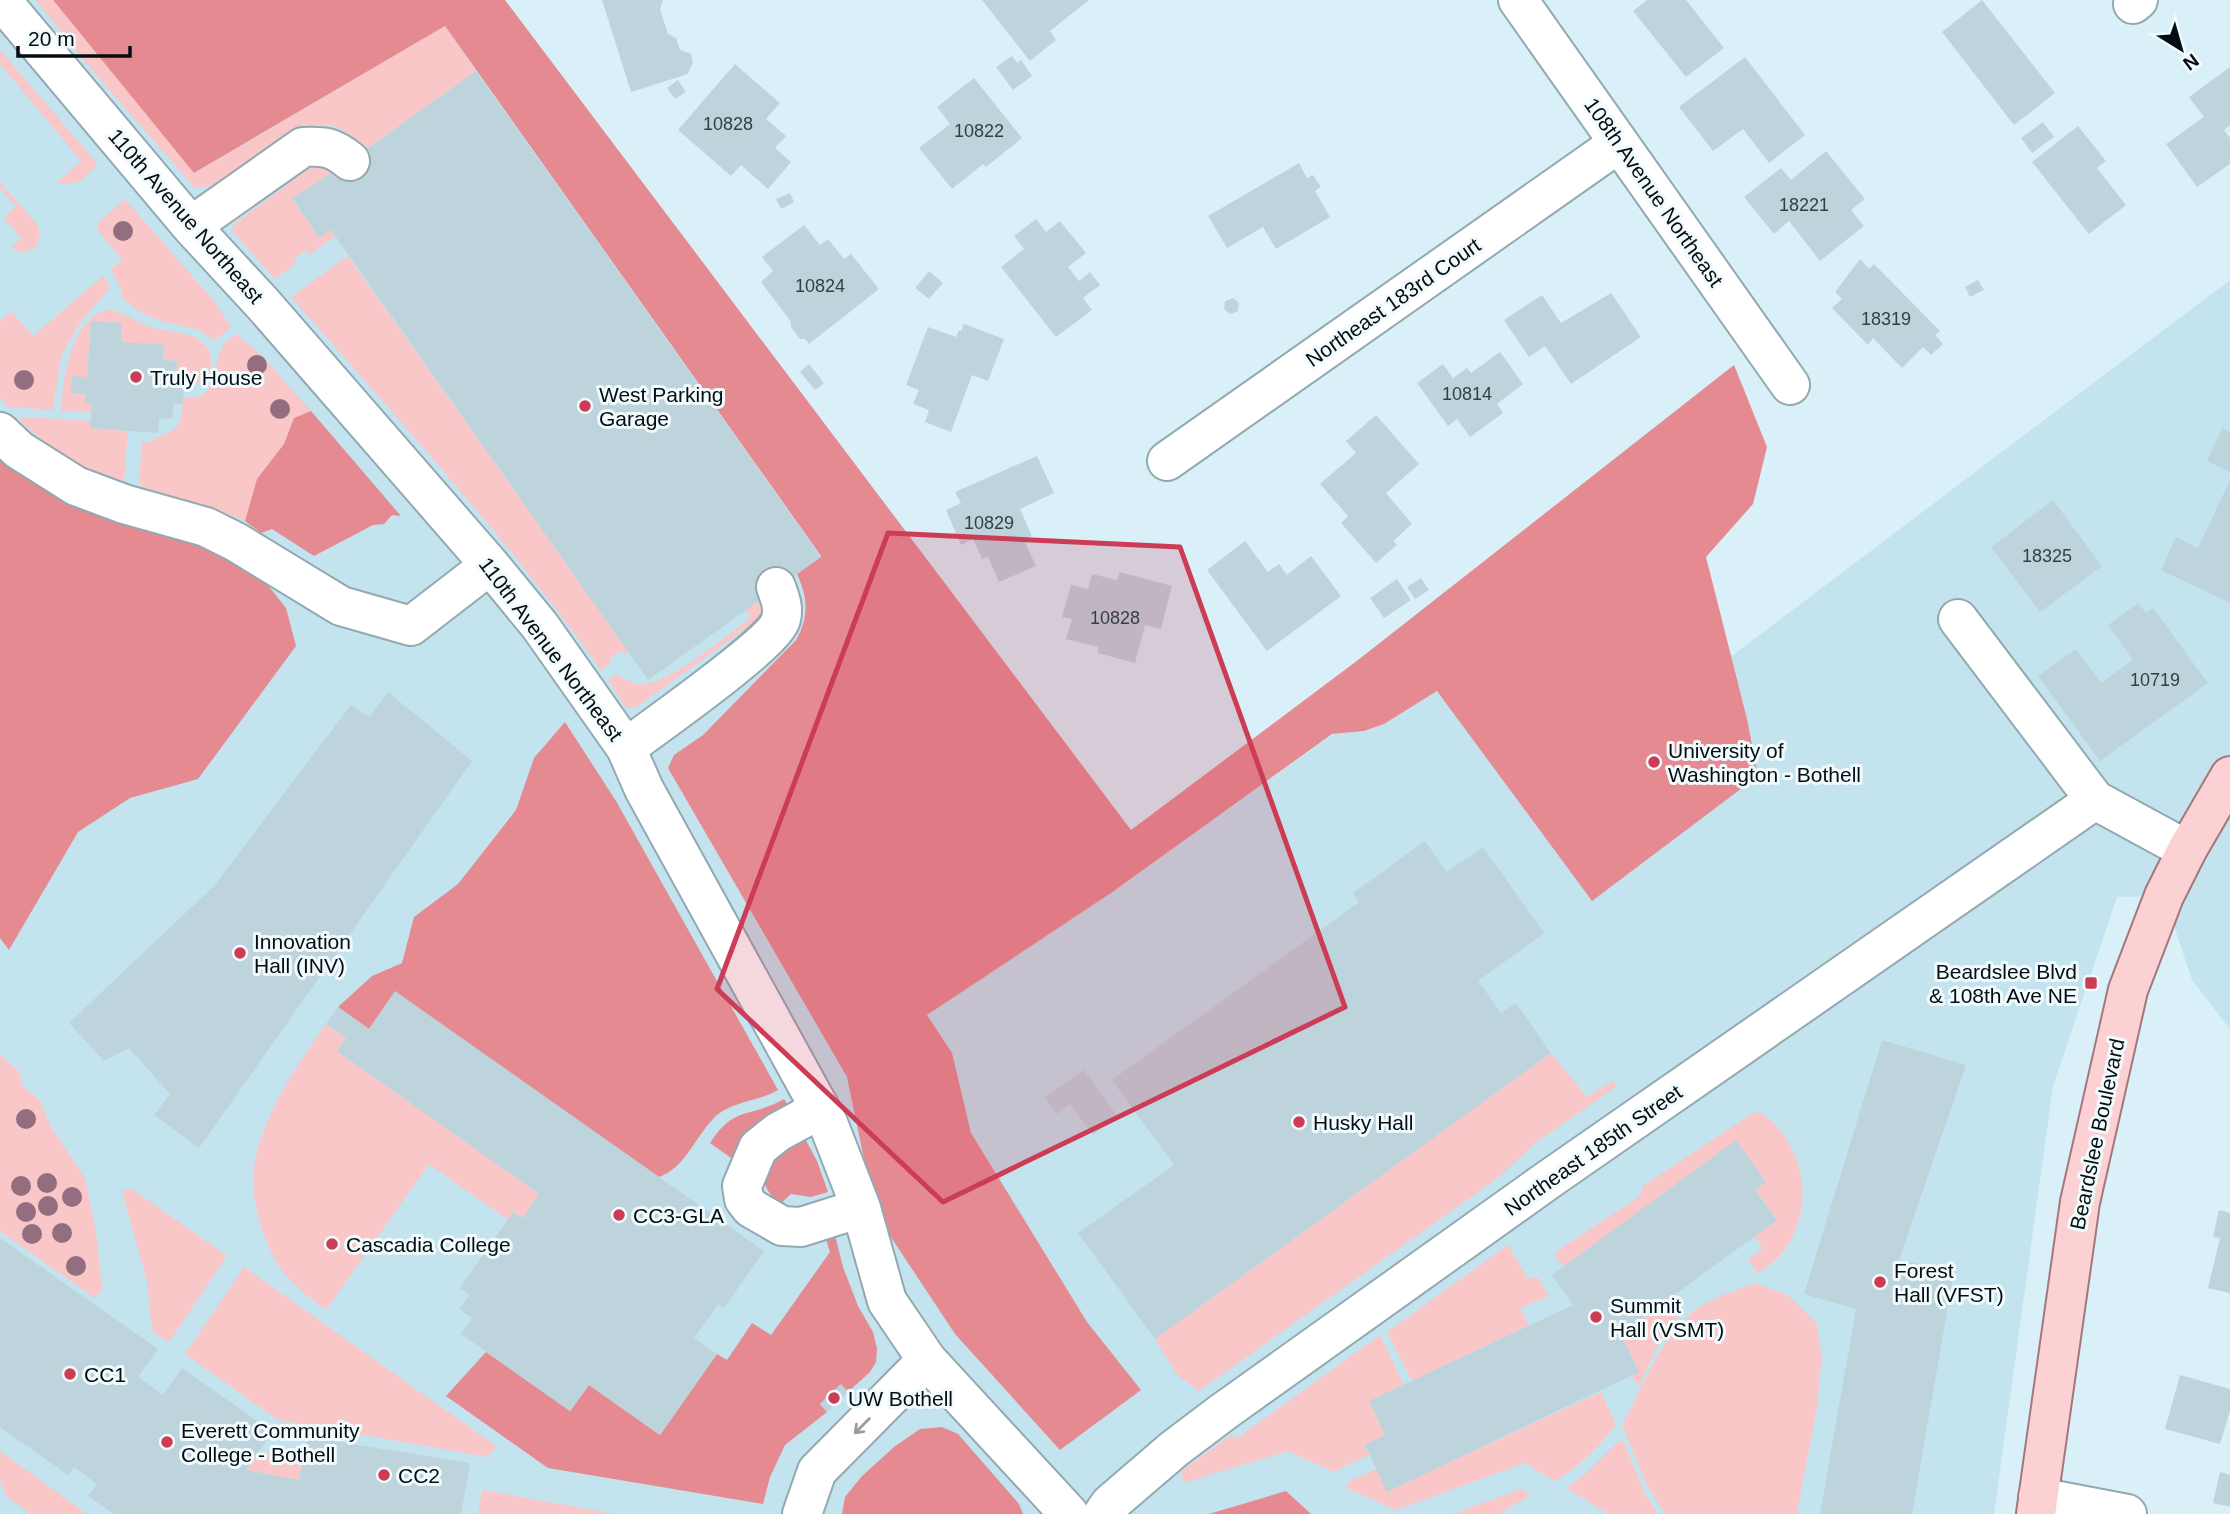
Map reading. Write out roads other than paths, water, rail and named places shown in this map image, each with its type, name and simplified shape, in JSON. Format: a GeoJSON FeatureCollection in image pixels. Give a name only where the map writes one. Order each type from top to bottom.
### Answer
{"type":"FeatureCollection","features":[{"type":"Feature","properties":{"kind":"main road","name":"Beardslee Boulevard"},"geometry":{"type":"LineString","coordinates":[[2037,1506],[2080,1202],[2128,990],[2156,914],[2187,850],[2230,776]]}},
{"type":"Feature","properties":{"kind":"street","name":"110th Avenue Northeast"},"geometry":{"type":"LineString","coordinates":[[1,0],[191,226],[263,304],[540,626],[626,748],[643,789],[828,1123],[861,1208],[887,1301],[928,1360],[1069,1514]]}},
{"type":"Feature","properties":{"kind":"street","name":"108th Avenue Northeast"},"geometry":{"type":"LineString","coordinates":[[1518,0],[1790,385]]}},
{"type":"Feature","properties":{"kind":"street","name":"Northeast 183rd Court"},"geometry":{"type":"LineString","coordinates":[[1167,461],[1619,143]]}},
{"type":"Feature","properties":{"kind":"street"},"geometry":{"type":"LineString","coordinates":[[191,226],[303,147],[336,149],[350,161]]}},
{"type":"Feature","properties":{"kind":"street"},"geometry":{"type":"LineString","coordinates":[[0,432],[19,450],[76,486],[124,504],[206,527],[236,542],[341,606],[411,626],[490,565]]}},
{"type":"Feature","properties":{"kind":"street"},"geometry":{"type":"LineString","coordinates":[[626,748],[759,648],[781,622],[782,603],[776,587]]}},
{"type":"Feature","properties":{"kind":"street"},"geometry":{"type":"LineString","coordinates":[[1958,619],[2095,800],[2187,850]]}},
{"type":"Feature","properties":{"kind":"street","name":"Northeast 185th Street"},"geometry":{"type":"LineString","coordinates":[[1103,1514],[1110,1504],[1174,1449],[1223,1412],[1536,1188],[2095,800]]}},
{"type":"Feature","properties":{"kind":"street"},"geometry":{"type":"LineString","coordinates":[[819,1106],[758,1148],[742,1186],[744,1199],[751,1208],[782,1226],[801,1227],[861,1208]]}},
{"type":"Feature","properties":{"kind":"street"},"geometry":{"type":"LineString","coordinates":[[802,1514],[817,1471],[928,1360]]}},
{"type":"Feature","properties":{"kind":"street"},"geometry":{"type":"LineString","coordinates":[[2037,1506],[2127,1514]]}},
{"type":"Feature","properties":{"kind":"place","name":"Truly House"},"geometry":{"type":"Point","coordinates":[136,377]}},
{"type":"Feature","properties":{"kind":"place","name":"West Parking Garage"},"geometry":{"type":"Point","coordinates":[585,406]}},
{"type":"Feature","properties":{"kind":"place","name":"University of Washington - Bothell"},"geometry":{"type":"Point","coordinates":[1654,762]}},
{"type":"Feature","properties":{"kind":"place","name":"Innovation Hall (INV)"},"geometry":{"type":"Point","coordinates":[240,953]}},
{"type":"Feature","properties":{"kind":"place","name":"Beardslee Blvd & 108th Ave NE"},"geometry":{"type":"Point","coordinates":[2091,983]}},
{"type":"Feature","properties":{"kind":"place","name":"Husky Hall"},"geometry":{"type":"Point","coordinates":[1299,1122]}},
{"type":"Feature","properties":{"kind":"place","name":"CC3-GLA"},"geometry":{"type":"Point","coordinates":[619,1215]}},
{"type":"Feature","properties":{"kind":"place","name":"Cascadia College"},"geometry":{"type":"Point","coordinates":[332,1244]}},
{"type":"Feature","properties":{"kind":"place","name":"Forest Hall (VFST)"},"geometry":{"type":"Point","coordinates":[1880,1282]}},
{"type":"Feature","properties":{"kind":"place","name":"Summit Hall (VSMT)"},"geometry":{"type":"Point","coordinates":[1596,1317]}},
{"type":"Feature","properties":{"kind":"place","name":"CC1"},"geometry":{"type":"Point","coordinates":[70,1374]}},
{"type":"Feature","properties":{"kind":"place","name":"UW Bothell"},"geometry":{"type":"Point","coordinates":[834,1398]}},
{"type":"Feature","properties":{"kind":"place","name":"Everett Community College - Bothell"},"geometry":{"type":"Point","coordinates":[167,1442]}},
{"type":"Feature","properties":{"kind":"place","name":"CC2"},"geometry":{"type":"Point","coordinates":[384,1475]}}]}
